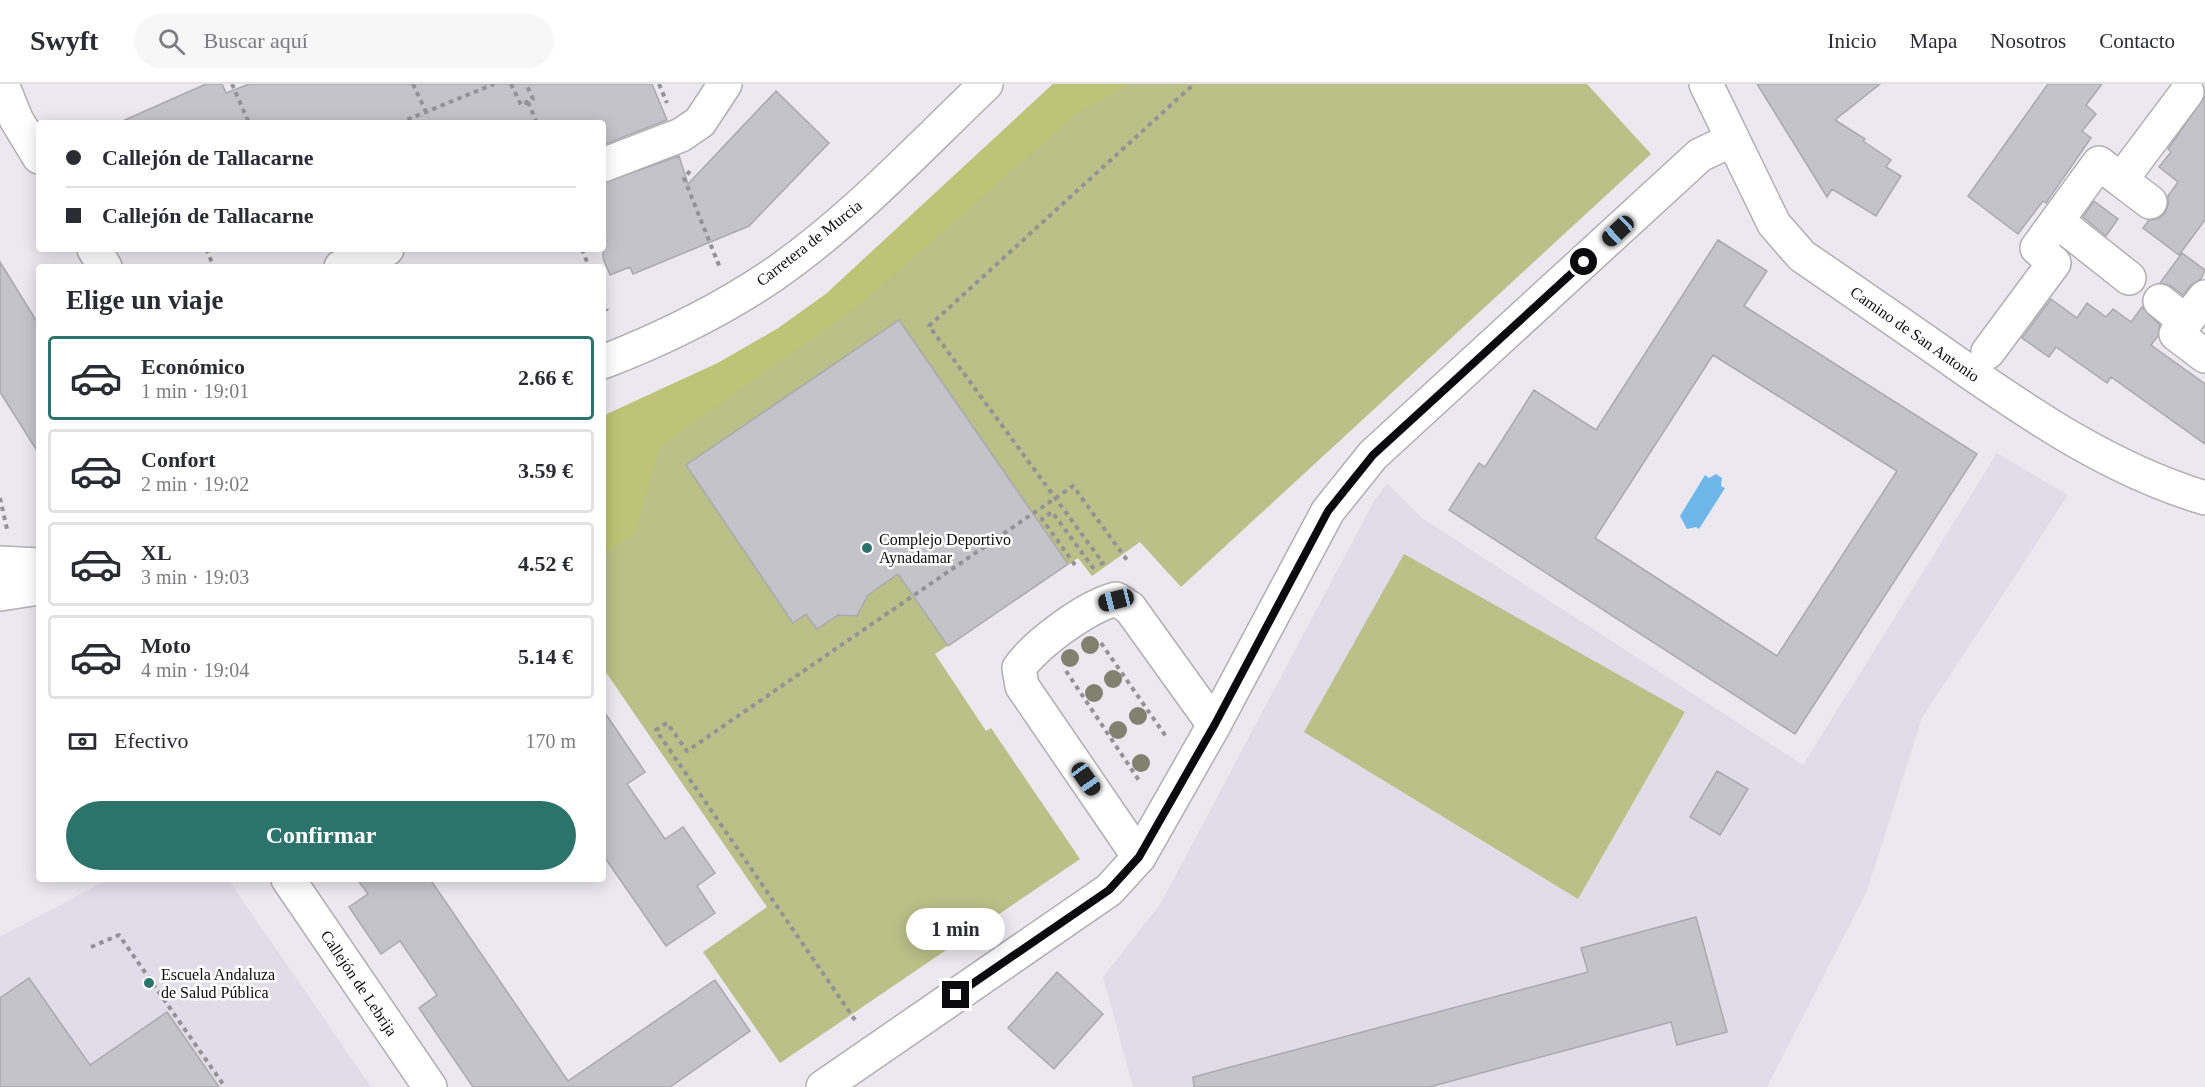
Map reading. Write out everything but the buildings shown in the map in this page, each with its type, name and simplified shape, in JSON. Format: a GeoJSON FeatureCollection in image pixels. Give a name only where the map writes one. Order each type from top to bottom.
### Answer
{"type":"FeatureCollection","features":[{"type":"Feature","properties":{"kind":"street"},"geometry":{"type":"LineString","coordinates":[[2,84],[16,119],[36,153]]}},
{"type":"Feature","properties":{"kind":"street"},"geometry":{"type":"LineString","coordinates":[[606,164],[681,135],[699,122],[725,84]]}},
{"type":"Feature","properties":{"kind":"street","name":"Carretera de Murcia"},"geometry":{"type":"LineString","coordinates":[[606,361],[686,326],[774,274],[843,220],[987,84]]}},
{"type":"Feature","properties":{"kind":"street","name":"Camino de San Antonio"},"geometry":{"type":"LineString","coordinates":[[1706,84],[1774,224],[1802,256],[2058,433],[2145,477],[2205,498]]}},
{"type":"Feature","properties":{"kind":"street"},"geometry":{"type":"LineString","coordinates":[[1988,352],[2054,263],[2037,248],[2057,221],[2101,186],[2190,94]]}},
{"type":"Feature","properties":{"kind":"street"},"geometry":{"type":"LineString","coordinates":[[823,1087],[1109,890],[1139,857],[1215,724],[1328,511],[1373,455],[1700,155],[1732,140]]}},
{"type":"Feature","properties":{"kind":"street"},"geometry":{"type":"LineString","coordinates":[[2101,186],[2150,202]]}},
{"type":"Feature","properties":{"kind":"street"},"geometry":{"type":"LineString","coordinates":[[2057,221],[2129,278]]}},
{"type":"Feature","properties":{"kind":"street"},"geometry":{"type":"LineString","coordinates":[[349,264],[379,252]]}},
{"type":"Feature","properties":{"kind":"street"},"geometry":{"type":"LineString","coordinates":[[2160,301],[2196,309],[2176,334],[2205,356]]}},
{"type":"Feature","properties":{"kind":"street"},"geometry":{"type":"LineString","coordinates":[[4,549],[36,564]]}},
{"type":"Feature","properties":{"kind":"street"},"geometry":{"type":"LineString","coordinates":[[0,594],[36,588]]}},
{"type":"Feature","properties":{"kind":"street"},"geometry":{"type":"LineString","coordinates":[[1139,857],[1022,686],[1019,668],[1029,653],[1100,604],[1116,600],[1130,608],[1215,724]]}},
{"type":"Feature","properties":{"kind":"street","name":"Callejón de Lebrija"},"geometry":{"type":"LineString","coordinates":[[290,882],[430,1087]]}},
{"type":"Feature","properties":{"kind":"path"},"geometry":{"type":"LineString","coordinates":[[232,84],[248,120]]}},
{"type":"Feature","properties":{"kind":"path"},"geometry":{"type":"LineString","coordinates":[[413,84],[426,112]]}},
{"type":"Feature","properties":{"kind":"path"},"geometry":{"type":"LineString","coordinates":[[406,120],[494,84]]}},
{"type":"Feature","properties":{"kind":"path"},"geometry":{"type":"LineString","coordinates":[[512,84],[521,105],[533,99],[526,84]]}},
{"type":"Feature","properties":{"kind":"path"},"geometry":{"type":"LineString","coordinates":[[1075,565],[1042,519],[1052,512],[1093,570],[1102,563],[929,326],[1194,84]]}},
{"type":"Feature","properties":{"kind":"path"},"geometry":{"type":"LineString","coordinates":[[528,102],[536,120]]}},
{"type":"Feature","properties":{"kind":"path"},"geometry":{"type":"LineString","coordinates":[[690,193],[724,277]]}},
{"type":"Feature","properties":{"kind":"path"},"geometry":{"type":"LineString","coordinates":[[855,1020],[656,730],[667,723],[687,751],[1073,486],[1127,560]]}},
{"type":"Feature","properties":{"kind":"path"},"geometry":{"type":"LineString","coordinates":[[0,498],[4,549]]}},
{"type":"Feature","properties":{"kind":"path"},"geometry":{"type":"LineString","coordinates":[[1098,638],[1167,739]]}},
{"type":"Feature","properties":{"kind":"path"},"geometry":{"type":"LineString","coordinates":[[1061,663],[1144,787]]}},
{"type":"Feature","properties":{"kind":"path"},"geometry":{"type":"LineString","coordinates":[[91,947],[118,935],[225,1087]]}},
{"type":"Feature","properties":{"kind":"shaded area"},"geometry":{"type":"Polygon","coordinates":[[[1997,453],[2068,495],[1922,718],[1867,891],[1767,1087],[1133,1087],[1103,977],[1161,903],[1374,501],[1387,483],[1422,518],[1803,765],[1997,453]]]}},
{"type":"Feature","properties":{"kind":"shaded area","name":"Escuela Andaluza de Salud Pública"},"geometry":{"type":"Polygon","coordinates":[[[103,882],[230,882],[371,1087],[0,1087],[0,937],[103,882]]]}},
{"type":"Feature","properties":{"kind":"green space","name":"Complejo Deportivo Aynadamar"},"geometry":{"type":"Polygon","coordinates":[[[1053,84],[1587,84],[1651,154],[1181,587],[1140,542],[1092,576],[1078,558],[935,654],[986,731],[991,728],[1080,859],[780,1063],[703,952],[767,907],[606,672],[606,415],[718,363],[777,329],[826,294],[1053,84]]]}},
{"type":"Feature","properties":{"kind":"green space"},"geometry":{"type":"Polygon","coordinates":[[[1053,84],[1129,84],[1076,114],[857,307],[660,446],[635,533],[606,553],[606,415],[718,363],[777,329],[826,294],[1053,84]]]}},
{"type":"Feature","properties":{"kind":"green space"},"geometry":{"type":"Polygon","coordinates":[[[1404,554],[1685,712],[1578,899],[1304,732],[1404,554]]]}},
{"type":"Feature","properties":{"kind":"water"},"geometry":{"type":"Polygon","coordinates":[[[1716,474],[1722,478],[1721,486],[1725,488],[1699,529],[1696,527],[1687,529],[1680,516],[1705,475],[1709,478],[1716,474]]]}},
{"type":"Feature","properties":{"kind":"place","name":"Complejo Deportivo Aynadamar"},"geometry":{"type":"Point","coordinates":[867,548]}},
{"type":"Feature","properties":{"kind":"place","name":"Escuela Andaluza de Salud Pública"},"geometry":{"type":"Point","coordinates":[149,983]}},
{"type":"Feature","properties":{"kind":"route"},"geometry":{"type":"LineString","coordinates":[[956,995],[1109,890],[1139,857],[1215,724],[1328,511],[1373,455],[1584,262]]}}]}
